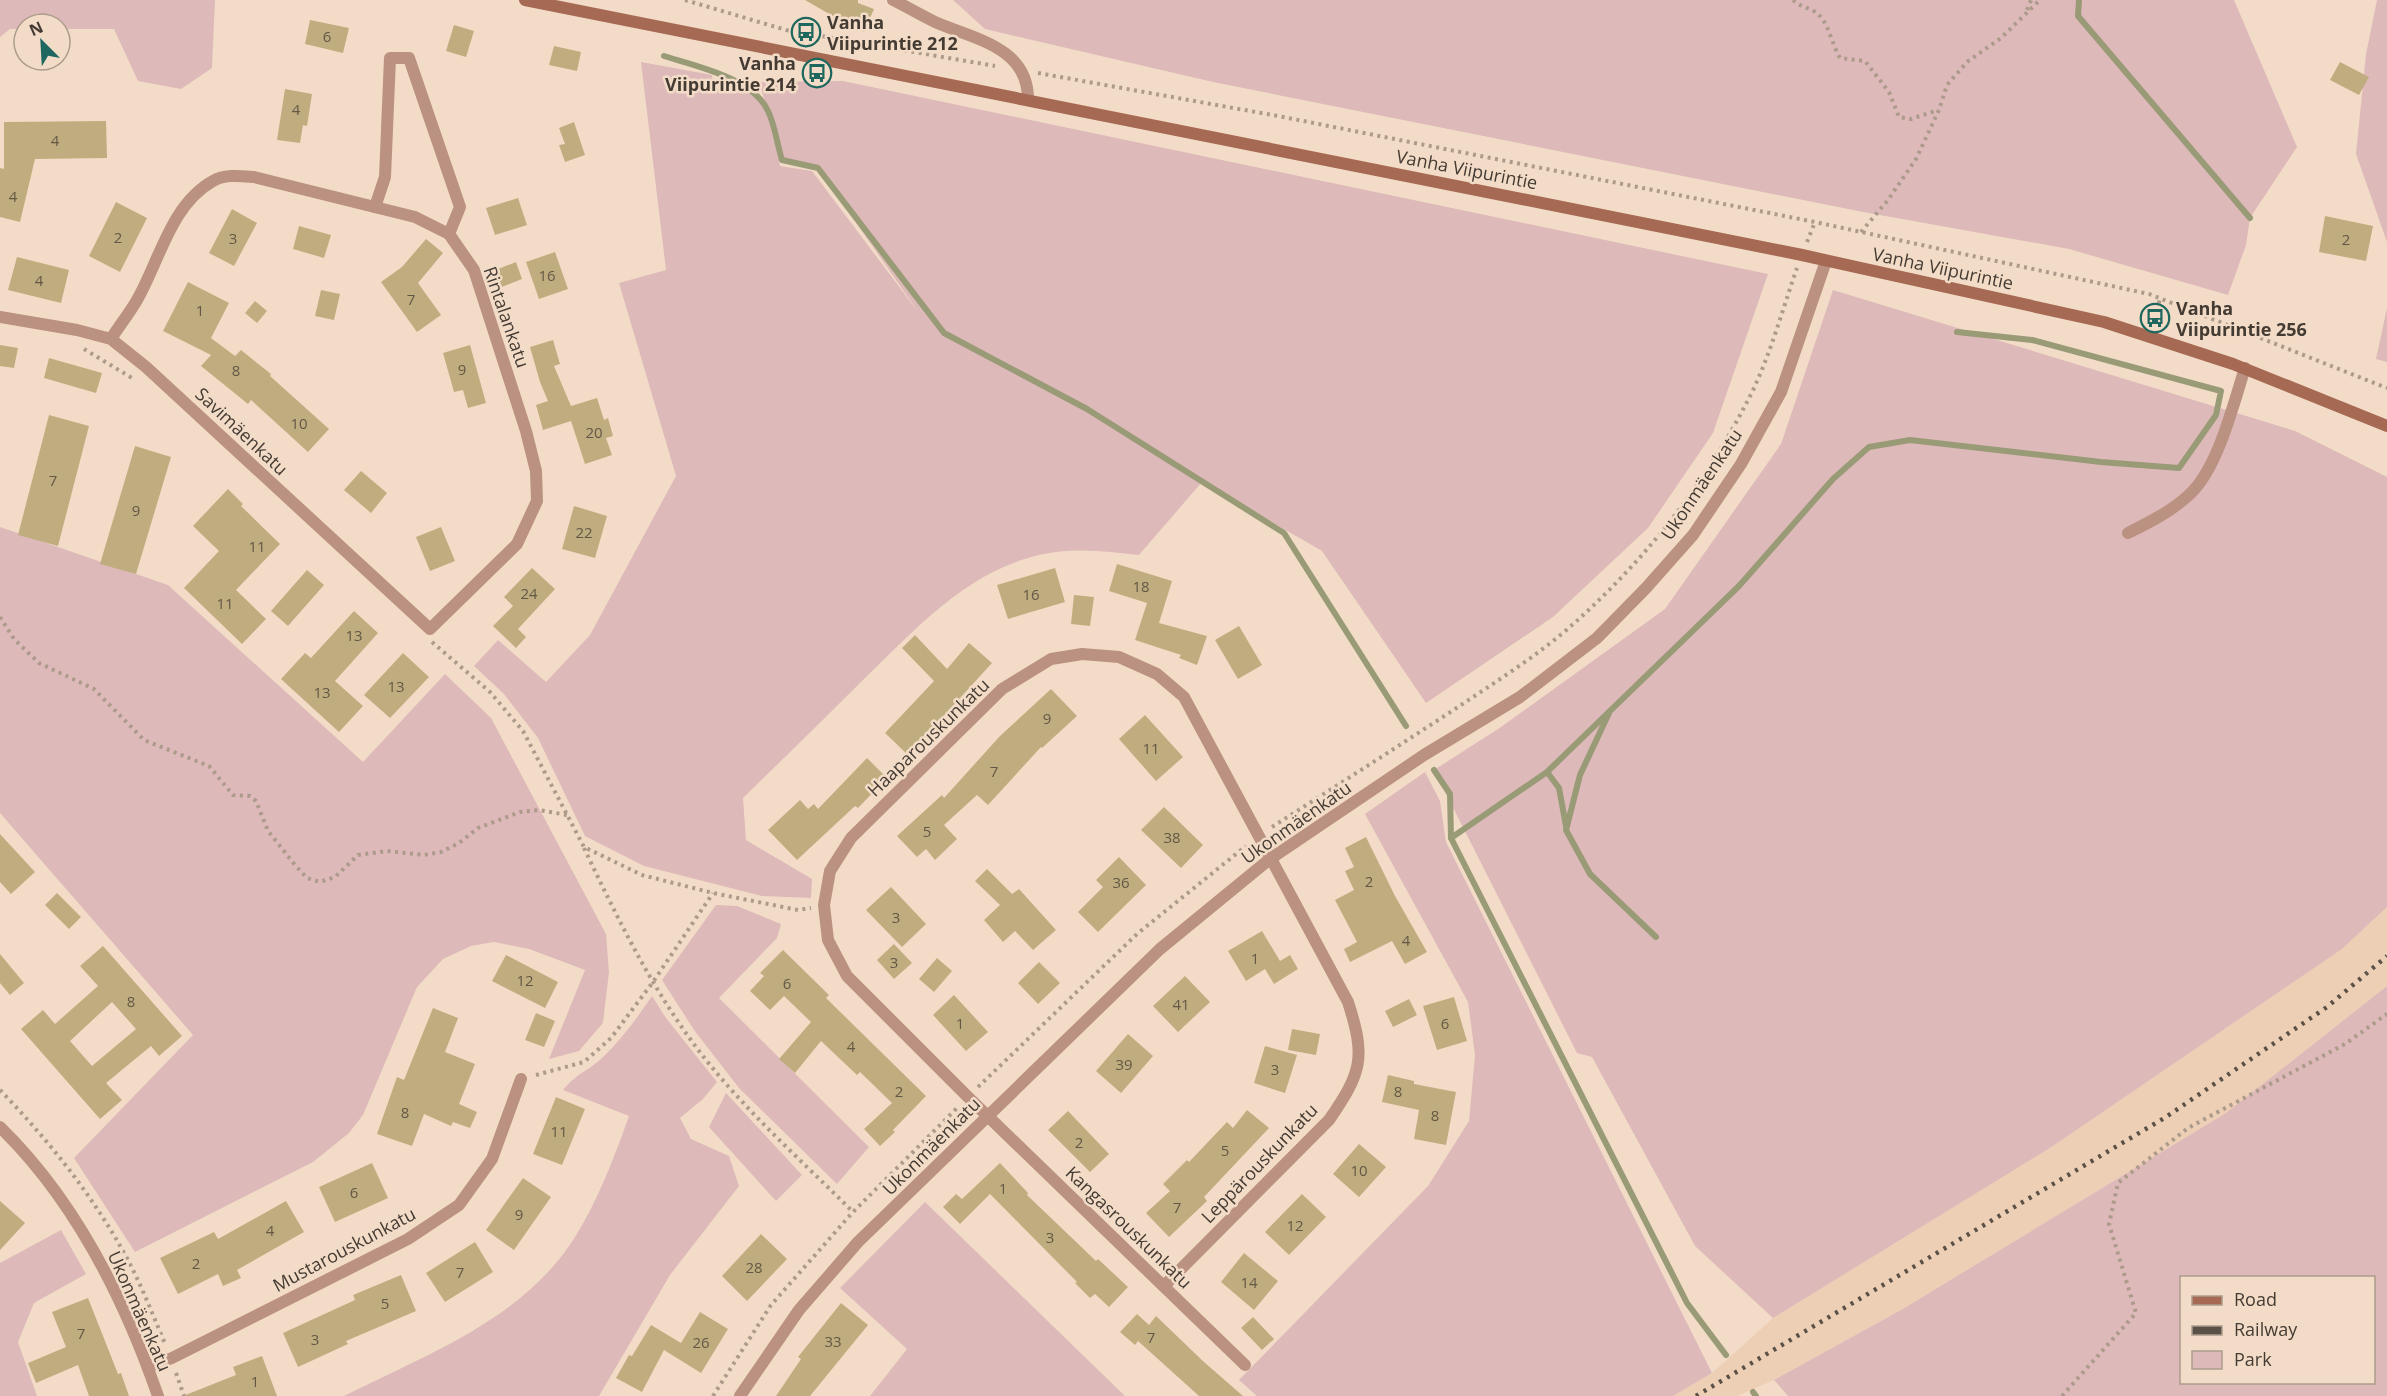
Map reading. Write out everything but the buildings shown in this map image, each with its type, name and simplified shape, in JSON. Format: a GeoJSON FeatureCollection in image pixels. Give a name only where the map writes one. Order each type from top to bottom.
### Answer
{"type":"FeatureCollection","features":[{"type":"Feature","properties":{"kind":"street","name":"Vanha Viipurintie"},"geometry":{"type":"LineString","coordinates":[[525,0],[1802,255],[2104,322],[2245,368],[2387,426]]}},
{"type":"Feature","properties":{"kind":"street"},"geometry":{"type":"LineString","coordinates":[[893,0],[933,21],[1003,49],[1022,70],[1028,84],[1028,99]]}},
{"type":"Feature","properties":{"kind":"street"},"geometry":{"type":"LineString","coordinates":[[375,207],[385,177],[390,58],[409,58],[460,207],[449,234]]}},
{"type":"Feature","properties":{"kind":"street","name":"Rintalankatu"},"geometry":{"type":"LineString","coordinates":[[111,339],[136,301],[177,218],[197,192],[214,180],[233,176],[254,177],[416,218],[449,234],[474,270],[526,431],[536,471],[537,501],[517,544],[428,633]]}},
{"type":"Feature","properties":{"kind":"street","name":"Ukonmäenkatu"},"geometry":{"type":"LineString","coordinates":[[740,1396],[799,1310],[858,1242],[1160,949],[1270,859],[1424,755],[1520,697],[1597,638],[1646,588],[1693,535],[1741,464],[1781,392],[1826,261]]}},
{"type":"Feature","properties":{"kind":"street","name":"Savimäenkatu"},"geometry":{"type":"LineString","coordinates":[[0,317],[77,330],[111,339],[146,368],[428,633]]}},
{"type":"Feature","properties":{"kind":"street"},"geometry":{"type":"LineString","coordinates":[[2128,532],[2163,515],[2191,494],[2208,473],[2245,368]]}},
{"type":"Feature","properties":{"kind":"street","name":"Haaparouskunkatu"},"geometry":{"type":"LineString","coordinates":[[987,1115],[847,976],[828,940],[824,905],[830,871],[851,838],[1002,689],[1051,659],[1082,654],[1119,657],[1157,674],[1184,697],[1270,859]]}},
{"type":"Feature","properties":{"kind":"street","name":"Leppärouskunkatu"},"geometry":{"type":"LineString","coordinates":[[1164,1286],[1329,1120],[1346,1095],[1359,1066],[1358,1033],[1348,1002],[1270,859]]}},
{"type":"Feature","properties":{"kind":"street","name":"Mustarouskunkatu"},"geometry":{"type":"LineString","coordinates":[[148,1367],[172,1358],[408,1239],[459,1205],[492,1159],[520,1079]]}},
{"type":"Feature","properties":{"kind":"street","name":"Kangasrouskunkatu"},"geometry":{"type":"LineString","coordinates":[[987,1115],[1245,1365]]}},
{"type":"Feature","properties":{"kind":"street","name":"Ukonmäenkatu"},"geometry":{"type":"LineString","coordinates":[[0,1127],[18,1144],[66,1207],[109,1277],[158,1396]]}},
{"type":"Feature","properties":{"kind":"path"},"geometry":{"type":"LineString","coordinates":[[685,0],[786,30],[1278,116],[1815,222],[2149,294],[2387,388]]}},
{"type":"Feature","properties":{"kind":"path"},"geometry":{"type":"LineString","coordinates":[[1793,0],[1799,6],[1818,14],[1825,23],[1833,47],[1840,58],[1865,61],[1889,92],[1899,117],[1911,119],[1939,110]]}},
{"type":"Feature","properties":{"kind":"path"},"geometry":{"type":"LineString","coordinates":[[2025,13],[2031,0]]}},
{"type":"Feature","properties":{"kind":"path"},"geometry":{"type":"LineString","coordinates":[[1862,232],[1888,200],[1916,159],[1939,110],[1947,85],[1967,62],[2001,38],[2040,0]]}},
{"type":"Feature","properties":{"kind":"path"},"geometry":{"type":"LineString","coordinates":[[712,1396],[771,1305],[853,1212],[1137,934],[1259,835],[1519,666],[1579,620],[1634,566],[1684,507],[1754,388],[1815,222]]}},
{"type":"Feature","properties":{"kind":"path"},"geometry":{"type":"LineString","coordinates":[[2155,318],[2160,298]]}},
{"type":"Feature","properties":{"kind":"path"},"geometry":{"type":"LineString","coordinates":[[74,347],[84,349],[135,380]]}},
{"type":"Feature","properties":{"kind":"path"},"geometry":{"type":"LineString","coordinates":[[0,617],[14,639],[39,663],[94,689],[144,740],[209,766],[234,795],[250,796],[256,801],[268,831],[308,878],[320,882],[335,877],[358,855],[387,851],[424,855],[441,852],[459,843],[478,828],[520,812],[539,810],[568,815]]}},
{"type":"Feature","properties":{"kind":"path"},"geometry":{"type":"LineString","coordinates":[[428,633],[490,692],[523,731],[568,815],[612,908],[653,982],[688,1036],[734,1094],[853,1212]]}},
{"type":"Feature","properties":{"kind":"path"},"geometry":{"type":"LineString","coordinates":[[584,848],[642,875],[713,893],[798,910],[824,905]]}},
{"type":"Feature","properties":{"kind":"path"},"geometry":{"type":"LineString","coordinates":[[520,1079],[584,1062],[611,1038],[653,982],[713,893]]}},
{"type":"Feature","properties":{"kind":"path"},"geometry":{"type":"LineString","coordinates":[[2062,1396],[2136,1313],[2109,1224],[2118,1183],[2188,1128],[2345,1044],[2387,1014]]}},
{"type":"Feature","properties":{"kind":"shaded area"},"geometry":{"type":"Polygon","coordinates":[[[2387,907],[2387,986],[2226,1113],[1901,1310],[1774,1380],[1737,1396],[1673,1396],[1712,1373],[1773,1318],[2050,1148],[2342,949],[2387,907]]]}},
{"type":"Feature","properties":{"kind":"green space"},"geometry":{"type":"Polygon","coordinates":[[[0,0],[215,0],[212,68],[181,89],[138,81],[114,29],[72,29],[72,12],[12,12],[12,29],[0,37],[0,0]]]}},
{"type":"Feature","properties":{"kind":"green space"},"geometry":{"type":"Polygon","coordinates":[[[953,0],[2234,0],[2297,147],[2250,218],[2246,245],[2228,295],[2069,249],[1863,212],[1213,82],[985,29],[953,0]]]}},
{"type":"Feature","properties":{"kind":"green space"},"geometry":{"type":"Polygon","coordinates":[[[2377,0],[2387,0],[2387,242],[2356,154],[2366,54],[2377,0]]]}},
{"type":"Feature","properties":{"kind":"green space"},"geometry":{"type":"Polygon","coordinates":[[[641,62],[712,75],[714,90],[736,84],[765,102],[759,82],[843,81],[1768,274],[1713,433],[1648,528],[1553,617],[1426,703],[1322,551],[1202,482],[1139,555],[1089,550],[1039,555],[986,576],[962,591],[918,626],[743,798],[746,840],[812,879],[811,898],[762,896],[644,866],[585,836],[538,738],[504,694],[474,666],[498,640],[546,682],[590,635],[676,476],[619,283],[666,270],[641,62]],[[776,141],[780,166],[812,171],[919,313],[818,168],[782,160],[776,141]]]}},
{"type":"Feature","properties":{"kind":"green space"},"geometry":{"type":"Polygon","coordinates":[[[1833,290],[2295,431],[2387,477],[2387,907],[2342,949],[2050,1148],[1773,1318],[1695,1246],[1592,1057],[1577,1053],[1434,770],[1501,727],[1665,609],[1781,444],[1833,290]]]}},
{"type":"Feature","properties":{"kind":"green space"},"geometry":{"type":"Polygon","coordinates":[[[2387,308],[2387,362],[2376,359],[2387,308]]]}},
{"type":"Feature","properties":{"kind":"green space"},"geometry":{"type":"Polygon","coordinates":[[[0,527],[168,585],[363,762],[445,674],[491,718],[606,934],[609,972],[603,1023],[579,1051],[549,1059],[585,970],[529,949],[494,942],[471,946],[443,959],[417,987],[363,1115],[349,1133],[313,1162],[135,1252],[74,1158],[193,1035],[0,813],[0,527]]]}},
{"type":"Feature","properties":{"kind":"green space"},"geometry":{"type":"Polygon","coordinates":[[[1425,772],[1440,801],[1446,842],[1712,1373],[1673,1396],[1257,1396],[1239,1380],[1428,1186],[1469,1121],[1475,1055],[1468,1002],[1365,814],[1425,772]]]}},
{"type":"Feature","properties":{"kind":"green space"},"geometry":{"type":"Polygon","coordinates":[[[716,905],[737,906],[781,924],[777,938],[719,998],[869,1147],[837,1184],[739,1088],[694,1030],[662,980],[716,905]]]}},
{"type":"Feature","properties":{"kind":"green space"},"geometry":{"type":"Polygon","coordinates":[[[2387,986],[2387,1396],[1788,1396],[1774,1380],[1901,1310],[2226,1113],[2387,986]]]}},
{"type":"Feature","properties":{"kind":"green space"},"geometry":{"type":"Polygon","coordinates":[[[652,996],[666,1018],[717,1082],[703,1099],[680,1118],[691,1139],[729,1156],[739,1186],[670,1275],[599,1396],[344,1396],[471,1332],[501,1313],[529,1291],[554,1266],[575,1237],[598,1194],[629,1116],[563,1090],[609,1051],[652,996]]]}},
{"type":"Feature","properties":{"kind":"green space"},"geometry":{"type":"Polygon","coordinates":[[[726,1093],[802,1175],[776,1201],[709,1127],[726,1093]]]}},
{"type":"Feature","properties":{"kind":"green space"},"geometry":{"type":"Polygon","coordinates":[[[925,1202],[1125,1396],[870,1396],[907,1349],[840,1288],[925,1202]]]}},
{"type":"Feature","properties":{"kind":"green space"},"geometry":{"type":"Polygon","coordinates":[[[61,1230],[86,1274],[34,1303],[18,1342],[37,1396],[0,1396],[0,1263],[61,1230]]]}},
{"type":"Feature","properties":{"kind":"waterway"},"geometry":{"type":"LineString","coordinates":[[2079,0],[2078,16],[2250,218]]}},
{"type":"Feature","properties":{"kind":"waterway"},"geometry":{"type":"LineString","coordinates":[[664,56],[722,75],[750,90],[761,100],[770,116],[782,160],[818,168],[944,333],[1087,409],[1284,533],[1406,726]]}},
{"type":"Feature","properties":{"kind":"waterway"},"geometry":{"type":"LineString","coordinates":[[1451,838],[1547,772],[1739,586],[1833,479],[1869,447],[1910,440],[2101,462],[2179,468],[2216,415],[2221,391],[2032,340],[1957,332]]}},
{"type":"Feature","properties":{"kind":"waterway"},"geometry":{"type":"LineString","coordinates":[[1609,713],[1580,775],[1566,830],[1590,874],[1656,937]]}},
{"type":"Feature","properties":{"kind":"waterway"},"geometry":{"type":"LineString","coordinates":[[1434,770],[1450,794],[1451,838],[1687,1303],[1726,1355]]}},
{"type":"Feature","properties":{"kind":"waterway"},"geometry":{"type":"LineString","coordinates":[[1547,772],[1559,788],[1566,826]]}},
{"type":"Feature","properties":{"kind":"waterway"},"geometry":{"type":"LineString","coordinates":[[1753,1392],[1756,1396]]}},
{"type":"Feature","properties":{"kind":"railway"},"geometry":{"type":"LineString","coordinates":[[1696,1396],[2166,1117],[2327,1007],[2387,956]]}},
{"type":"Feature","properties":{"kind":"place","name":"Vanha Viipurintie 212"},"geometry":{"type":"Point","coordinates":[806,32]}},
{"type":"Feature","properties":{"kind":"place","name":"Vanha Viipurintie 214"},"geometry":{"type":"Point","coordinates":[817,73]}},
{"type":"Feature","properties":{"kind":"place","name":"Vanha Viipurintie 256"},"geometry":{"type":"Point","coordinates":[2155,318]}}]}
